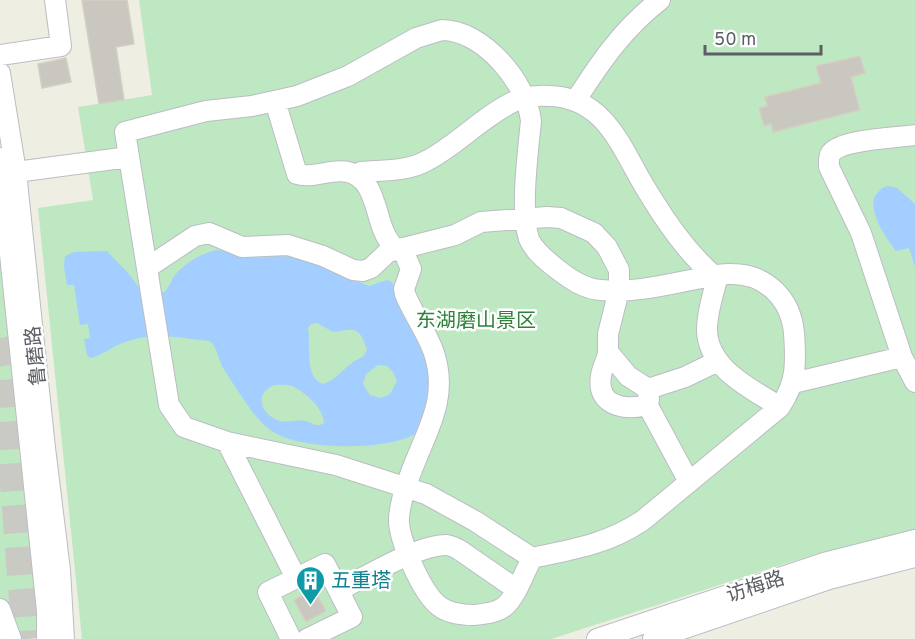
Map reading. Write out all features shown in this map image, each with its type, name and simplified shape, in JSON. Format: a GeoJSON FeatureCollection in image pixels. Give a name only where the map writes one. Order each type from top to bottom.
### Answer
{"type":"FeatureCollection","features":[{"type":"Feature","properties":{"kind":"street"},"geometry":{"type":"LineString","coordinates":[[0,55],[61,46],[55,0]]}},
{"type":"Feature","properties":{"kind":"street"},"geometry":{"type":"LineString","coordinates":[[576,100],[622,34],[660,0]]}},
{"type":"Feature","properties":{"kind":"street"},"geometry":{"type":"LineString","coordinates":[[442,30],[463,33],[475,40],[504,66],[515,79],[525,98],[531,121],[526,219],[530,242],[539,253],[556,268],[583,286],[599,290],[657,286],[716,275],[747,275],[768,284],[780,295],[793,321],[793,383],[780,407],[642,520],[621,533],[591,546],[532,558],[475,521],[426,494],[313,458],[227,442],[181,425],[169,405],[125,132],[206,111],[275,101],[327,86],[381,59],[416,38],[442,30]]}},
{"type":"Feature","properties":{"kind":"street","name":"鲁磨路"},"geometry":{"type":"LineString","coordinates":[[0,73],[4,152],[16,172],[60,570],[64,639]]}},
{"type":"Feature","properties":{"kind":"street"},"geometry":{"type":"LineString","coordinates":[[356,175],[409,167],[427,161],[500,110],[525,98],[544,96],[576,100],[592,109],[611,130],[661,213],[700,264],[716,275]]}},
{"type":"Feature","properties":{"kind":"street"},"geometry":{"type":"LineString","coordinates":[[275,101],[297,174],[345,171],[356,175],[364,182],[372,197],[384,233],[398,249],[411,270],[404,289],[405,294],[433,351],[440,380],[434,420],[405,487],[399,520],[402,538],[430,597],[438,606],[449,612],[468,615],[497,611],[507,604],[532,558]]}},
{"type":"Feature","properties":{"kind":"street"},"geometry":{"type":"LineString","coordinates":[[915,135],[845,145],[833,152],[828,159],[861,233],[902,357],[915,382]]}},
{"type":"Feature","properties":{"kind":"street"},"geometry":{"type":"LineString","coordinates":[[4,152],[47,611],[47,639]]}},
{"type":"Feature","properties":{"kind":"street"},"geometry":{"type":"LineString","coordinates":[[16,172],[129,157]]}},
{"type":"Feature","properties":{"kind":"street"},"geometry":{"type":"LineString","coordinates":[[147,268],[195,236],[208,233],[242,247],[288,245],[323,256],[357,271],[368,270],[385,253],[455,235],[481,222],[561,218],[594,233],[616,261],[620,276],[619,290],[608,334],[610,360],[600,383],[610,402],[625,408],[644,406],[647,396],[718,362]]}},
{"type":"Feature","properties":{"kind":"street"},"geometry":{"type":"LineString","coordinates":[[716,275],[707,332],[711,348],[718,362],[732,375],[780,407]]}},
{"type":"Feature","properties":{"kind":"street"},"geometry":{"type":"LineString","coordinates":[[793,383],[902,357]]}},
{"type":"Feature","properties":{"kind":"street"},"geometry":{"type":"LineString","coordinates":[[610,360],[647,396],[689,482]]}},
{"type":"Feature","properties":{"kind":"street"},"geometry":{"type":"LineString","coordinates":[[227,442],[296,578]]}},
{"type":"Feature","properties":{"kind":"street","name":"访梅路"},"geometry":{"type":"LineString","coordinates":[[653,639],[827,571],[915,540]]}},
{"type":"Feature","properties":{"kind":"street"},"geometry":{"type":"LineString","coordinates":[[339,590],[409,555],[439,546],[452,546],[516,589]]}},
{"type":"Feature","properties":{"kind":"street","name":"访梅路"},"geometry":{"type":"LineString","coordinates":[[597,639],[827,571],[915,557]]}},
{"type":"Feature","properties":{"kind":"street"},"geometry":{"type":"LineString","coordinates":[[291,639],[268,592],[325,564],[352,616],[307,639]]}},
{"type":"Feature","properties":{"kind":"street"},"geometry":{"type":"LineString","coordinates":[[0,609],[11,639]]}},
{"type":"Feature","properties":{"kind":"green space","name":"东湖磨山景区"},"geometry":{"type":"Polygon","coordinates":[[[139,0],[915,0],[915,531],[816,554],[551,639],[82,639],[38,208],[93,200],[78,107],[152,95],[139,0]]]}},
{"type":"Feature","properties":{"kind":"green space"},"geometry":{"type":"Polygon","coordinates":[[[0,238],[41,606],[38,628],[31,639],[0,639],[0,238]]]}},
{"type":"Feature","properties":{"kind":"water"},"geometry":{"type":"Polygon","coordinates":[[[888,186],[897,188],[915,204],[915,267],[909,248],[896,251],[884,233],[874,211],[874,197],[882,188],[888,186]]]}},
{"type":"Feature","properties":{"kind":"water"},"geometry":{"type":"Polygon","coordinates":[[[218,250],[256,258],[280,256],[301,258],[369,286],[387,280],[392,282],[430,367],[433,400],[417,433],[387,443],[347,446],[307,443],[277,434],[262,423],[249,407],[222,366],[216,349],[210,341],[165,336],[144,337],[120,344],[94,357],[90,358],[87,355],[84,339],[90,338],[88,324],[80,325],[74,285],[67,285],[65,256],[74,252],[107,251],[147,295],[165,292],[175,275],[184,266],[218,250]],[[317,323],[311,324],[308,328],[310,360],[313,375],[323,384],[363,357],[367,350],[361,336],[355,330],[333,332],[317,323]],[[378,365],[366,374],[363,384],[370,395],[381,398],[390,394],[397,381],[387,366],[378,365]],[[275,385],[269,388],[262,397],[263,407],[277,420],[306,421],[317,425],[324,423],[318,407],[299,390],[285,385],[275,385]]]}},
{"type":"Feature","properties":{"kind":"building"},"geometry":{"type":"Polygon","coordinates":[[[82,0],[127,0],[134,44],[116,47],[124,100],[99,104],[82,0]]]}},
{"type":"Feature","properties":{"kind":"building"},"geometry":{"type":"Polygon","coordinates":[[[860,56],[865,73],[851,77],[860,110],[773,132],[771,124],[764,126],[759,108],[767,106],[765,97],[821,83],[816,66],[860,56]]]}},
{"type":"Feature","properties":{"kind":"building"},"geometry":{"type":"Polygon","coordinates":[[[66,58],[71,82],[42,88],[38,64],[66,58]]]}},
{"type":"Feature","properties":{"kind":"building","name":"五重塔"},"geometry":{"type":"Polygon","coordinates":[[[314,589],[326,611],[306,622],[294,600],[314,589]]]}},
{"type":"Feature","properties":{"kind":"tunnel"},"geometry":{"type":"LineString","coordinates":[[0,338],[5,367],[26,639]]}},
{"type":"Feature","properties":{"kind":"place","name":"五重塔"},"geometry":{"type":"Point","coordinates":[310,606]}}]}
